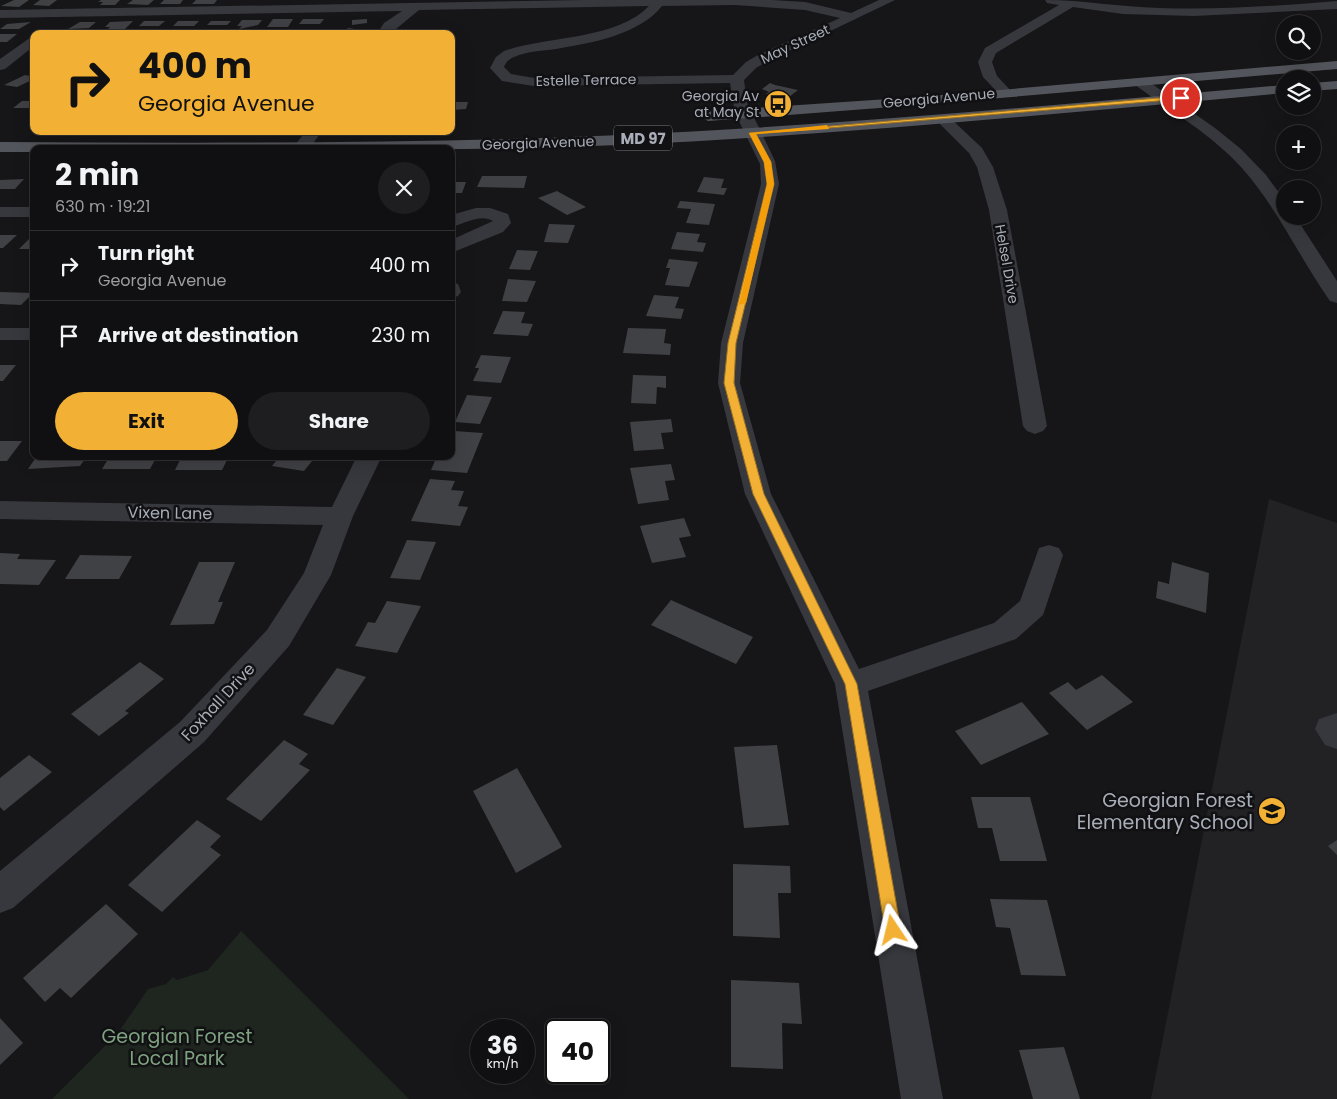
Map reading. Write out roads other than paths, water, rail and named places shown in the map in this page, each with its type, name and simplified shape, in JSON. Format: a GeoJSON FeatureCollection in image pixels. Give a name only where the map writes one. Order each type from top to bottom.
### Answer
{"type":"FeatureCollection","features":[{"type":"Feature","properties":{"kind":"main road","name":"Georgia Avenue"},"geometry":{"type":"LineString","coordinates":[[455,145],[748,123],[1006,92],[1337,65]]}},
{"type":"Feature","properties":{"kind":"main road"},"geometry":{"type":"LineString","coordinates":[[1321,86],[1337,84]]}},
{"type":"Feature","properties":{"kind":"main road","name":"Georgia Avenue"},"geometry":{"type":"LineString","coordinates":[[695,117],[748,123],[943,119],[1276,90]]}},
{"type":"Feature","properties":{"kind":"main road"},"geometry":{"type":"LineString","coordinates":[[0,132],[30,132]]}},
{"type":"Feature","properties":{"kind":"main road","name":"Georgia Avenue"},"geometry":{"type":"LineString","coordinates":[[0,147],[30,147]]}},
{"type":"Feature","properties":{"kind":"street"},"geometry":{"type":"LineString","coordinates":[[46,29],[80,0]]}},
{"type":"Feature","properties":{"kind":"street"},"geometry":{"type":"LineString","coordinates":[[386,30],[426,0]]}},
{"type":"Feature","properties":{"kind":"street","name":"May Street"},"geometry":{"type":"LineString","coordinates":[[737,78],[757,62],[889,0]]}},
{"type":"Feature","properties":{"kind":"street"},"geometry":{"type":"LineString","coordinates":[[1051,0],[1070,4],[1152,13],[1192,14],[1337,4]]}},
{"type":"Feature","properties":{"kind":"street"},"geometry":{"type":"LineString","coordinates":[[0,14],[768,2],[805,6],[853,17]]}},
{"type":"Feature","properties":{"kind":"street","name":"Estelle Terrace"},"geometry":{"type":"LineString","coordinates":[[657,4],[644,17],[626,25],[570,42],[508,54],[499,61],[497,68],[506,78],[534,82],[737,78]]}},
{"type":"Feature","properties":{"kind":"street"},"geometry":{"type":"LineString","coordinates":[[1006,92],[990,77],[984,62],[990,51],[1070,4]]}},
{"type":"Feature","properties":{"kind":"street"},"geometry":{"type":"LineString","coordinates":[[1,64],[30,42]]}},
{"type":"Feature","properties":{"kind":"street"},"geometry":{"type":"LineString","coordinates":[[1,64],[26,64]]}},
{"type":"Feature","properties":{"kind":"street"},"geometry":{"type":"LineString","coordinates":[[737,78],[736,94],[767,162],[770,184],[732,343],[729,383],[758,494],[851,684],[922,1099]]}},
{"type":"Feature","properties":{"kind":"street"},"geometry":{"type":"LineString","coordinates":[[1140,82],[1191,118],[1245,162],[1265,186],[1337,297]]}},
{"type":"Feature","properties":{"kind":"street","name":"Helsel Drive"},"geometry":{"type":"LineString","coordinates":[[943,119],[976,151],[985,167],[998,210],[1035,426]]}},
{"type":"Feature","properties":{"kind":"street"},"geometry":{"type":"LineString","coordinates":[[0,212],[30,212]]}},
{"type":"Feature","properties":{"kind":"street"},"geometry":{"type":"LineString","coordinates":[[455,221],[475,214],[489,213],[502,218],[502,223],[496,228],[455,245]]}},
{"type":"Feature","properties":{"kind":"street"},"geometry":{"type":"LineString","coordinates":[[0,334],[30,334]]}},
{"type":"Feature","properties":{"kind":"street","name":"Foxhall Drive"},"geometry":{"type":"LineString","coordinates":[[0,895],[192,732],[278,638],[317,575],[340,516],[368,460]]}},
{"type":"Feature","properties":{"kind":"street","name":"Vixen Lane"},"geometry":{"type":"LineString","coordinates":[[0,510],[340,516]]}},
{"type":"Feature","properties":{"kind":"street"},"geometry":{"type":"LineString","coordinates":[[851,684],[1005,631],[1033,607],[1049,555]]}},
{"type":"Feature","properties":{"kind":"street"},"geometry":{"type":"LineString","coordinates":[[1337,727],[1331,729],[1337,735]]}},
{"type":"Feature","properties":{"kind":"place","name":"Georgia Av at May St"},"geometry":{"type":"Point","coordinates":[778,104]}},
{"type":"Feature","properties":{"kind":"place","name":"Georgian Forest Elementary School"},"geometry":{"type":"Point","coordinates":[1272,811]}},
{"type":"Feature","properties":{"kind":"park label","name":"Georgian Forest Local Park"},"geometry":{"type":"Point","coordinates":[177,1047]}}]}
